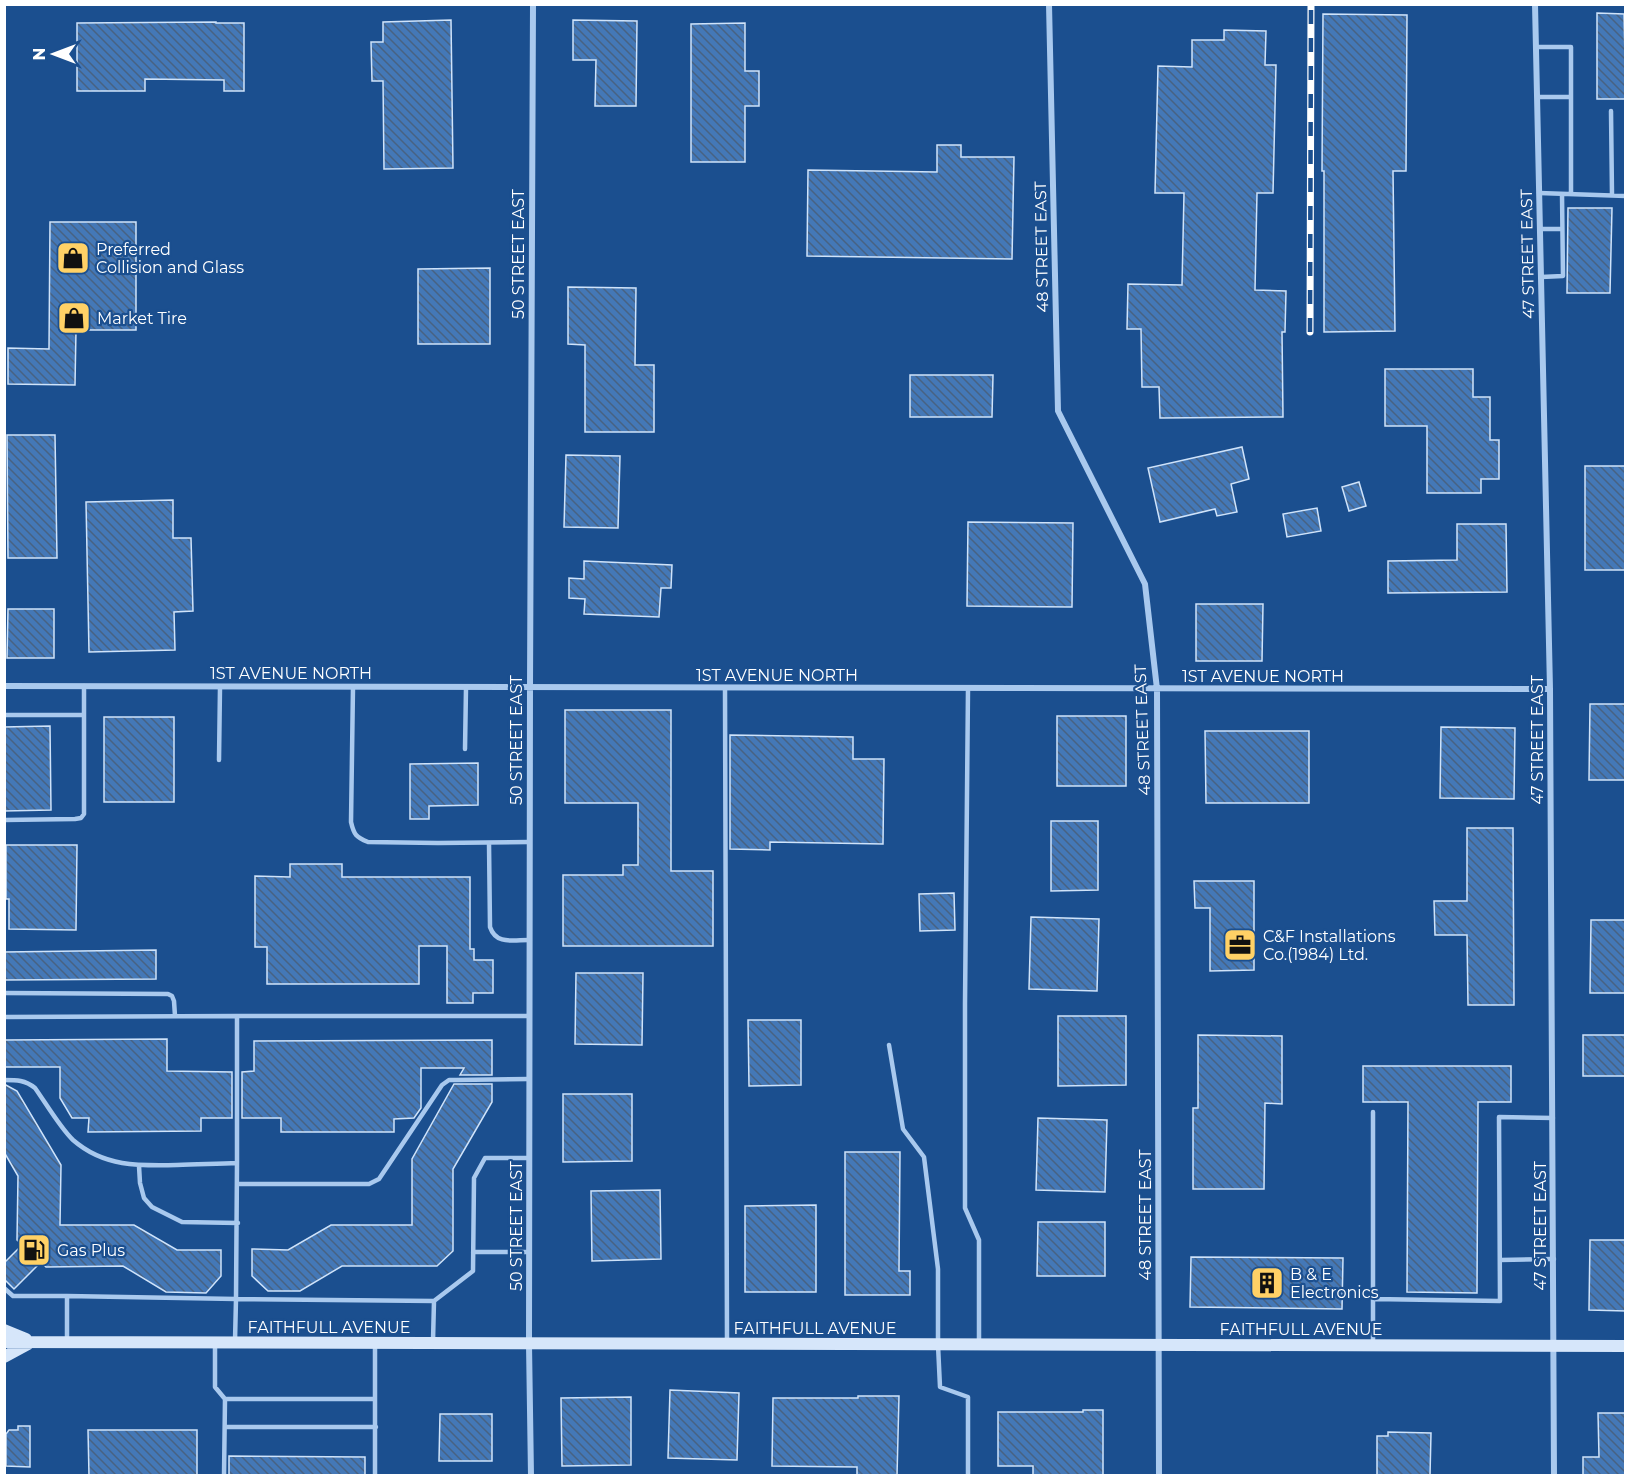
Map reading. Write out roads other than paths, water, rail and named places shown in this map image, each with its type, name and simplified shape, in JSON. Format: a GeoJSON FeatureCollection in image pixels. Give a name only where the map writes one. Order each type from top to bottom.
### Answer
{"type":"FeatureCollection","features":[{"type":"Feature","properties":{"kind":"street","name":"50 STREET EAST"},"geometry":{"type":"LineString","coordinates":[[531,1476],[529,842],[533,4]]}},
{"type":"Feature","properties":{"kind":"street","name":"48 STREET EAST"},"geometry":{"type":"LineString","coordinates":[[1049,4],[1058,411],[1145,584],[1157,689],[1159,1476]]}},
{"type":"Feature","properties":{"kind":"street","name":"47 STREET EAST"},"geometry":{"type":"LineString","coordinates":[[1535,4],[1550,689],[1554,1476]]}},
{"type":"Feature","properties":{"kind":"street","name":"1ST AVENUE NORTH"},"geometry":{"type":"LineString","coordinates":[[4,686],[1550,689]]}},
{"type":"Feature","properties":{"kind":"street"},"geometry":{"type":"LineString","coordinates":[[4,1330],[32,1342]]}},
{"type":"Feature","properties":{"kind":"street","name":"FAITHFULL AVENUE"},"geometry":{"type":"LineString","coordinates":[[4,1342],[1626,1346]]}},
{"type":"Feature","properties":{"kind":"street"},"geometry":{"type":"LineString","coordinates":[[4,1357],[32,1342]]}},
{"type":"Feature","properties":{"kind":"lane"},"geometry":{"type":"LineString","coordinates":[[1536,47],[1571,47],[1571,194]]}},
{"type":"Feature","properties":{"kind":"lane"},"geometry":{"type":"LineString","coordinates":[[1537,97],[1570,97]]}},
{"type":"Feature","properties":{"kind":"lane"},"geometry":{"type":"LineString","coordinates":[[1611,111],[1612,195]]}},
{"type":"Feature","properties":{"kind":"lane"},"geometry":{"type":"LineString","coordinates":[[1539,193],[1626,196]]}},
{"type":"Feature","properties":{"kind":"lane"},"geometry":{"type":"LineString","coordinates":[[1541,277],[1563,276],[1562,194]]}},
{"type":"Feature","properties":{"kind":"lane"},"geometry":{"type":"LineString","coordinates":[[1540,229],[1562,229]]}},
{"type":"Feature","properties":{"kind":"lane"},"geometry":{"type":"LineString","coordinates":[[4,820],[75,819],[81,818],[84,814],[84,686]]}},
{"type":"Feature","properties":{"kind":"lane"},"geometry":{"type":"LineString","coordinates":[[219,760],[220,687]]}},
{"type":"Feature","properties":{"kind":"lane"},"geometry":{"type":"LineString","coordinates":[[353,687],[351,822],[354,833],[368,842],[529,842]]}},
{"type":"Feature","properties":{"kind":"lane"},"geometry":{"type":"LineString","coordinates":[[465,749],[466,688]]}},
{"type":"Feature","properties":{"kind":"lane"},"geometry":{"type":"LineString","coordinates":[[725,688],[727,1344]]}},
{"type":"Feature","properties":{"kind":"lane"},"geometry":{"type":"LineString","coordinates":[[968,689],[965,1208],[979,1240],[979,1345]]}},
{"type":"Feature","properties":{"kind":"lane"},"geometry":{"type":"LineString","coordinates":[[4,714],[84,715]]}},
{"type":"Feature","properties":{"kind":"lane"},"geometry":{"type":"LineString","coordinates":[[489,843],[492,934],[503,940],[529,940]]}},
{"type":"Feature","properties":{"kind":"lane"},"geometry":{"type":"LineString","coordinates":[[4,993],[168,994],[174,1001],[175,1016]]}},
{"type":"Feature","properties":{"kind":"lane"},"geometry":{"type":"LineString","coordinates":[[235,1343],[238,1223],[237,1016]]}},
{"type":"Feature","properties":{"kind":"lane"},"geometry":{"type":"LineString","coordinates":[[4,1017],[529,1016]]}},
{"type":"Feature","properties":{"kind":"lane"},"geometry":{"type":"LineString","coordinates":[[889,1045],[903,1129],[924,1157],[938,1269],[940,1387],[968,1397],[968,1476]]}},
{"type":"Feature","properties":{"kind":"lane"},"geometry":{"type":"LineString","coordinates":[[4,1080],[29,1083],[71,1138],[101,1158],[140,1166],[237,1163]]}},
{"type":"Feature","properties":{"kind":"lane"},"geometry":{"type":"LineString","coordinates":[[237,1184],[369,1184],[379,1179],[442,1084],[449,1080],[529,1080]]}},
{"type":"Feature","properties":{"kind":"lane"},"geometry":{"type":"LineString","coordinates":[[1373,1112],[1373,1346]]}},
{"type":"Feature","properties":{"kind":"lane"},"geometry":{"type":"LineString","coordinates":[[1373,1299],[1500,1300],[1499,1117],[1552,1118]]}},
{"type":"Feature","properties":{"kind":"lane"},"geometry":{"type":"LineString","coordinates":[[4,1288],[13,1296],[434,1300],[473,1271],[474,1178],[485,1158],[529,1158]]}},
{"type":"Feature","properties":{"kind":"lane"},"geometry":{"type":"LineString","coordinates":[[140,1166],[140,1183],[144,1198],[152,1207],[182,1222],[238,1223]]}},
{"type":"Feature","properties":{"kind":"lane"},"geometry":{"type":"LineString","coordinates":[[473,1252],[529,1252]]}},
{"type":"Feature","properties":{"kind":"lane"},"geometry":{"type":"LineString","coordinates":[[1500,1260],[1554,1259]]}},
{"type":"Feature","properties":{"kind":"lane"},"geometry":{"type":"LineString","coordinates":[[68,1296],[68,1342]]}},
{"type":"Feature","properties":{"kind":"lane"},"geometry":{"type":"LineString","coordinates":[[433,1344],[434,1300]]}},
{"type":"Feature","properties":{"kind":"lane"},"geometry":{"type":"LineString","coordinates":[[215,1343],[215,1387],[225,1399],[224,1476]]}},
{"type":"Feature","properties":{"kind":"lane"},"geometry":{"type":"LineString","coordinates":[[375,1344],[375,1476]]}},
{"type":"Feature","properties":{"kind":"lane"},"geometry":{"type":"LineString","coordinates":[[225,1399],[375,1399]]}},
{"type":"Feature","properties":{"kind":"lane"},"geometry":{"type":"LineString","coordinates":[[225,1427],[376,1427]]}},
{"type":"Feature","properties":{"kind":"railway"},"geometry":{"type":"LineString","coordinates":[[1310,332],[1311,4]]}},
{"type":"Feature","properties":{"kind":"place","name":"Preferred Collision and Glass"},"geometry":{"type":"Point","coordinates":[73,258]}},
{"type":"Feature","properties":{"kind":"place","name":"Market Tire"},"geometry":{"type":"Point","coordinates":[74,318]}},
{"type":"Feature","properties":{"kind":"place","name":"C&F Installations Co.(1984) Ltd."},"geometry":{"type":"Point","coordinates":[1240,945]}},
{"type":"Feature","properties":{"kind":"place","name":"Gas Plus"},"geometry":{"type":"Point","coordinates":[34,1250]}},
{"type":"Feature","properties":{"kind":"place","name":"B & E Electronics"},"geometry":{"type":"Point","coordinates":[1267,1283]}}]}
